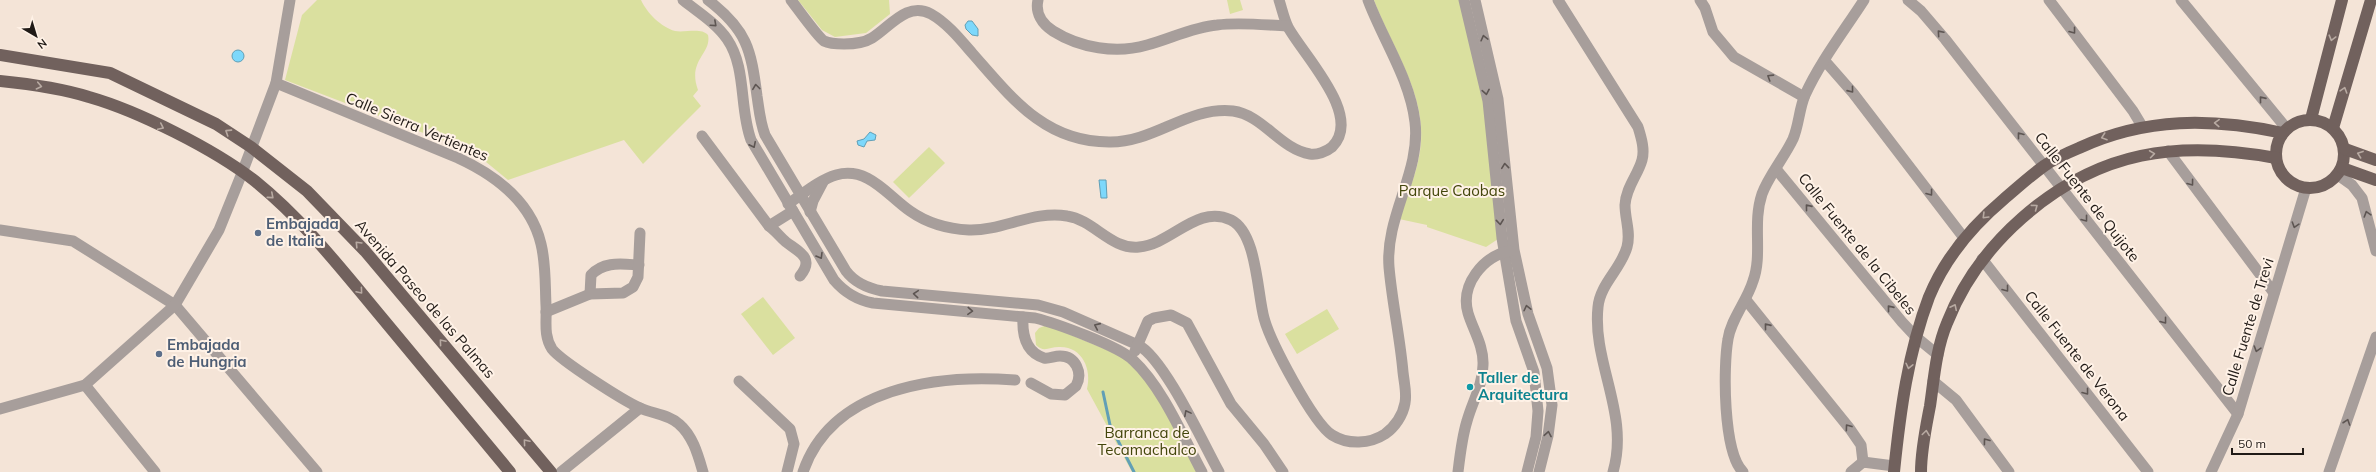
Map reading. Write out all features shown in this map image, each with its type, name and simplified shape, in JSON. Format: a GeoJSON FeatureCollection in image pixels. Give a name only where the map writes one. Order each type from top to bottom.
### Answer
{"type":"FeatureCollection","features":[{"type":"Feature","properties":{"kind":"main road"},"geometry":{"type":"LineString","coordinates":[[2311,119],[2342,0]]}},
{"type":"Feature","properties":{"kind":"main road"},"geometry":{"type":"LineString","coordinates":[[2333,128],[2371,0]]}},
{"type":"Feature","properties":{"kind":"main road","name":"Avenida Paseo de las Palmas"},"geometry":{"type":"LineString","coordinates":[[0,55],[110,73],[216,124],[251,147],[307,191],[365,251],[551,472]]}},
{"type":"Feature","properties":{"kind":"main road"},"geometry":{"type":"LineString","coordinates":[[0,81],[33,84],[89,97],[163,127],[242,173],[283,205],[320,244],[510,472]]}},
{"type":"Feature","properties":{"kind":"main road"},"geometry":{"type":"LineString","coordinates":[[2311,119],[2323,121],[2333,128],[2341,137],[2345,149],[2340,171],[2324,185],[2306,188],[2290,181],[2283,175],[2276,158],[2279,140],[2285,131],[2302,120],[2311,119]]}},
{"type":"Feature","properties":{"kind":"main road"},"geometry":{"type":"LineString","coordinates":[[1894,469],[1907,374],[1916,337],[1930,296],[1948,261],[1964,238],[1989,212],[2044,166],[2095,140],[2142,126],[2204,123],[2242,124],[2285,131]]}},
{"type":"Feature","properties":{"kind":"main road"},"geometry":{"type":"LineString","coordinates":[[2345,149],[2376,160]]}},
{"type":"Feature","properties":{"kind":"main road"},"geometry":{"type":"LineString","coordinates":[[1921,472],[1933,380],[1946,324],[1962,292],[1982,259],[2008,230],[2061,188],[2082,176],[2109,164],[2137,156],[2168,151],[2213,150],[2242,152],[2276,158]]}},
{"type":"Feature","properties":{"kind":"main road"},"geometry":{"type":"LineString","coordinates":[[2340,171],[2376,180]]}},
{"type":"Feature","properties":{"kind":"street"},"geometry":{"type":"LineString","coordinates":[[0,409],[85,385],[175,305],[219,230],[276,83],[290,0]]}},
{"type":"Feature","properties":{"kind":"street"},"geometry":{"type":"LineString","coordinates":[[683,0],[715,25],[732,47],[738,61],[748,132],[755,149],[834,280],[852,296],[873,303],[1022,317],[1059,325],[1132,358],[1159,393],[1202,472]]}},
{"type":"Feature","properties":{"kind":"street"},"geometry":{"type":"LineString","coordinates":[[708,0],[733,22],[745,40],[752,58],[762,127],[800,195],[846,271],[859,283],[882,291],[1038,304],[1064,312],[1145,348],[1172,385],[1219,472]]}},
{"type":"Feature","properties":{"kind":"street"},"geometry":{"type":"LineString","coordinates":[[791,0],[824,40],[839,44],[855,44],[871,40],[904,13],[916,11],[928,12],[946,25],[957,36],[1027,113],[1050,128],[1076,138],[1110,142],[1133,140],[1194,114],[1216,110],[1236,111],[1251,117],[1298,151],[1312,155],[1327,151],[1337,142],[1342,129],[1340,113],[1332,93],[1288,26],[1279,0]]}},
{"type":"Feature","properties":{"kind":"street"},"geometry":{"type":"LineString","coordinates":[[1038,0],[1038,14],[1050,29],[1067,39],[1103,49],[1140,47],[1192,30],[1216,25],[1288,26]]}},
{"type":"Feature","properties":{"kind":"street"},"geometry":{"type":"LineString","coordinates":[[790,177],[800,182],[812,183],[839,174],[862,175],[870,178],[910,211],[945,226],[981,230],[1041,216],[1061,215],[1086,221],[1112,240],[1132,248],[1150,244],[1207,216],[1222,217],[1233,222],[1244,232],[1249,244],[1264,319],[1273,341],[1321,425],[1333,435],[1346,441],[1362,442],[1376,439],[1395,425],[1405,403],[1402,359],[1388,257],[1391,228],[1412,162],[1416,131],[1410,96],[1368,0]]}},
{"type":"Feature","properties":{"kind":"street"},"geometry":{"type":"LineString","coordinates":[[1464,0],[1473,13],[1498,100],[1509,251],[1516,321],[1534,372],[1538,411],[1536,438],[1527,472]]}},
{"type":"Feature","properties":{"kind":"street"},"geometry":{"type":"LineString","coordinates":[[1473,13],[1475,0]]}},
{"type":"Feature","properties":{"kind":"street"},"geometry":{"type":"LineString","coordinates":[[1558,0],[1638,127],[1643,143],[1642,160],[1628,188],[1625,205],[1630,234],[1627,248],[1619,266],[1604,288],[1598,306],[1598,339],[1615,406],[1617,435],[1616,462],[1613,472]]}},
{"type":"Feature","properties":{"kind":"street"},"geometry":{"type":"LineString","coordinates":[[1700,0],[1705,8],[1713,32],[1734,57],[1804,97]]}},
{"type":"Feature","properties":{"kind":"street"},"geometry":{"type":"LineString","coordinates":[[1743,472],[1733,455],[1728,436],[1726,411],[1728,339],[1733,324],[1746,300],[1754,280],[1756,266],[1757,214],[1762,195],[1798,126],[1804,97],[1864,0]]}},
{"type":"Feature","properties":{"kind":"street","name":"Calle Fuente de Quijote"},"geometry":{"type":"LineString","coordinates":[[1908,0],[1921,11],[1945,39],[2238,414]]}},
{"type":"Feature","properties":{"kind":"street"},"geometry":{"type":"LineString","coordinates":[[2049,0],[2133,111],[2142,126]]}},
{"type":"Feature","properties":{"kind":"street"},"geometry":{"type":"LineString","coordinates":[[2181,0],[2285,131]]}},
{"type":"Feature","properties":{"kind":"street"},"geometry":{"type":"LineString","coordinates":[[1825,61],[1853,93],[1964,238]]}},
{"type":"Feature","properties":{"kind":"street","name":"Calle Sierra Vertientes"},"geometry":{"type":"LineString","coordinates":[[276,83],[458,158],[484,170],[506,187],[524,207],[535,227],[541,243],[547,338],[552,349],[564,361],[640,408],[665,415],[679,423],[690,436],[703,472]]}},
{"type":"Feature","properties":{"kind":"street"},"geometry":{"type":"LineString","coordinates":[[702,136],[770,226],[803,255],[806,264],[805,270],[800,276]]}},
{"type":"Feature","properties":{"kind":"street"},"geometry":{"type":"LineString","coordinates":[[2168,151],[2274,293]]}},
{"type":"Feature","properties":{"kind":"street","name":"Calle Fuente de la Cibeles"},"geometry":{"type":"LineString","coordinates":[[1776,169],[1916,337],[1938,355]]}},
{"type":"Feature","properties":{"kind":"street"},"geometry":{"type":"LineString","coordinates":[[2340,171],[2362,198],[2376,252]]}},
{"type":"Feature","properties":{"kind":"street"},"geometry":{"type":"LineString","coordinates":[[770,226],[791,208],[800,195],[824,180]]}},
{"type":"Feature","properties":{"kind":"street"},"geometry":{"type":"LineString","coordinates":[[810,212],[813,201],[824,180]]}},
{"type":"Feature","properties":{"kind":"street","name":"Calle Fuente de Trevi"},"geometry":{"type":"LineString","coordinates":[[2210,472],[2224,449],[2238,414],[2306,188]]}},
{"type":"Feature","properties":{"kind":"street"},"geometry":{"type":"LineString","coordinates":[[0,230],[72,241],[175,305],[317,472]]}},
{"type":"Feature","properties":{"kind":"street"},"geometry":{"type":"LineString","coordinates":[[546,312],[590,294],[623,293],[633,287],[638,277],[640,233]]}},
{"type":"Feature","properties":{"kind":"street"},"geometry":{"type":"LineString","coordinates":[[1458,472],[1462,441],[1480,385],[1484,365],[1479,338],[1468,314],[1468,294],[1472,280],[1480,268],[1491,258],[1509,251]]}},
{"type":"Feature","properties":{"kind":"street"},"geometry":{"type":"LineString","coordinates":[[1509,251],[1528,314],[1547,368],[1552,405],[1548,436],[1539,472]]}},
{"type":"Feature","properties":{"kind":"street","name":"Calle Fuente de Verona"},"geometry":{"type":"LineString","coordinates":[[1982,259],[2148,472]]}},
{"type":"Feature","properties":{"kind":"street"},"geometry":{"type":"LineString","coordinates":[[590,294],[590,275],[598,268],[612,264],[639,265]]}},
{"type":"Feature","properties":{"kind":"street"},"geometry":{"type":"LineString","coordinates":[[941,310],[942,297]]}},
{"type":"Feature","properties":{"kind":"street"},"geometry":{"type":"LineString","coordinates":[[1746,300],[1850,429],[1861,446],[1863,462]]}},
{"type":"Feature","properties":{"kind":"street"},"geometry":{"type":"LineString","coordinates":[[1132,358],[1148,321],[1154,318],[1172,315],[1187,323],[1231,404],[1264,444],[1283,472]]}},
{"type":"Feature","properties":{"kind":"street"},"geometry":{"type":"LineString","coordinates":[[1022,317],[1023,338],[1033,351],[1044,358],[1059,356],[1068,358],[1076,364],[1079,373],[1076,386],[1065,394],[1052,394],[1031,383]]}},
{"type":"Feature","properties":{"kind":"street"},"geometry":{"type":"LineString","coordinates":[[2330,472],[2376,337]]}},
{"type":"Feature","properties":{"kind":"street"},"geometry":{"type":"LineString","coordinates":[[803,472],[813,450],[826,430],[844,414],[867,400],[932,382],[973,378],[1015,380]]}},
{"type":"Feature","properties":{"kind":"street"},"geometry":{"type":"LineString","coordinates":[[1933,380],[1956,400],[2009,472]]}},
{"type":"Feature","properties":{"kind":"street"},"geometry":{"type":"LineString","coordinates":[[739,381],[790,429],[794,444],[787,472]]}},
{"type":"Feature","properties":{"kind":"street"},"geometry":{"type":"LineString","coordinates":[[85,385],[155,472]]}},
{"type":"Feature","properties":{"kind":"street"},"geometry":{"type":"LineString","coordinates":[[561,472],[640,408]]}},
{"type":"Feature","properties":{"kind":"street"},"geometry":{"type":"LineString","coordinates":[[1863,462],[1894,469]]}},
{"type":"Feature","properties":{"kind":"street"},"geometry":{"type":"LineString","coordinates":[[1851,472],[1863,462]]}},
{"type":"Feature","properties":{"kind":"green space"},"geometry":{"type":"Polygon","coordinates":[[[317,0],[641,0],[655,19],[670,29],[675,31],[701,31],[708,35],[707,47],[697,64],[695,71],[695,80],[698,90],[693,96],[701,106],[643,164],[624,140],[508,180],[480,157],[447,142],[285,80],[302,15],[317,0]]]}},
{"type":"Feature","properties":{"kind":"green space"},"geometry":{"type":"Polygon","coordinates":[[[798,0],[889,0],[890,14],[866,33],[835,37],[822,30],[798,0]]]}},
{"type":"Feature","properties":{"kind":"green space"},"geometry":{"type":"Polygon","coordinates":[[[1227,0],[1240,0],[1243,10],[1230,14],[1227,0]]]}},
{"type":"Feature","properties":{"kind":"green space","name":"Parque Caobas"},"geometry":{"type":"Polygon","coordinates":[[[1374,0],[1460,0],[1482,89],[1498,239],[1486,247],[1427,227],[1427,225],[1399,219],[1418,162],[1421,143],[1421,124],[1418,106],[1412,87],[1374,0]]]}},
{"type":"Feature","properties":{"kind":"green space"},"geometry":{"type":"Polygon","coordinates":[[[929,147],[945,163],[909,198],[893,182],[929,147]]]}},
{"type":"Feature","properties":{"kind":"green space"},"geometry":{"type":"Polygon","coordinates":[[[763,297],[795,338],[773,355],[741,314],[763,297]]]}},
{"type":"Feature","properties":{"kind":"green space"},"geometry":{"type":"Polygon","coordinates":[[[1327,309],[1339,329],[1297,354],[1285,334],[1327,309]]]}},
{"type":"Feature","properties":{"kind":"green space","name":"Barranca de Tecamachalco"},"geometry":{"type":"Polygon","coordinates":[[[1047,325],[1131,360],[1156,395],[1198,472],[1132,472],[1087,389],[1088,374],[1084,360],[1074,350],[1059,347],[1042,349],[1036,345],[1035,333],[1039,328],[1047,325]]]}},
{"type":"Feature","properties":{"kind":"water"},"geometry":{"type":"Polygon","coordinates":[[[968,21],[972,21],[978,29],[978,36],[972,35],[966,29],[965,25],[968,21]]]}},
{"type":"Feature","properties":{"kind":"water"},"geometry":{"type":"Polygon","coordinates":[[[238,50],[242,52],[244,56],[242,60],[238,62],[234,60],[232,56],[234,52],[238,50]]]}},
{"type":"Feature","properties":{"kind":"water"},"geometry":{"type":"Polygon","coordinates":[[[870,132],[876,135],[875,140],[867,141],[864,147],[858,145],[857,141],[864,139],[870,132]]]}},
{"type":"Feature","properties":{"kind":"water"},"geometry":{"type":"Polygon","coordinates":[[[1099,180],[1106,180],[1107,198],[1101,198],[1099,180]]]}},
{"type":"Feature","properties":{"kind":"waterway"},"geometry":{"type":"LineString","coordinates":[[1103,392],[1110,425],[1134,472]]}},
{"type":"Feature","properties":{"kind":"place","name":"Embajada de Italia"},"geometry":{"type":"Point","coordinates":[258,233]}},
{"type":"Feature","properties":{"kind":"place","name":"Embajada de Hungria"},"geometry":{"type":"Point","coordinates":[159,354]}},
{"type":"Feature","properties":{"kind":"place","name":"Taller de Arquitectura"},"geometry":{"type":"Point","coordinates":[1470,387]}}]}
